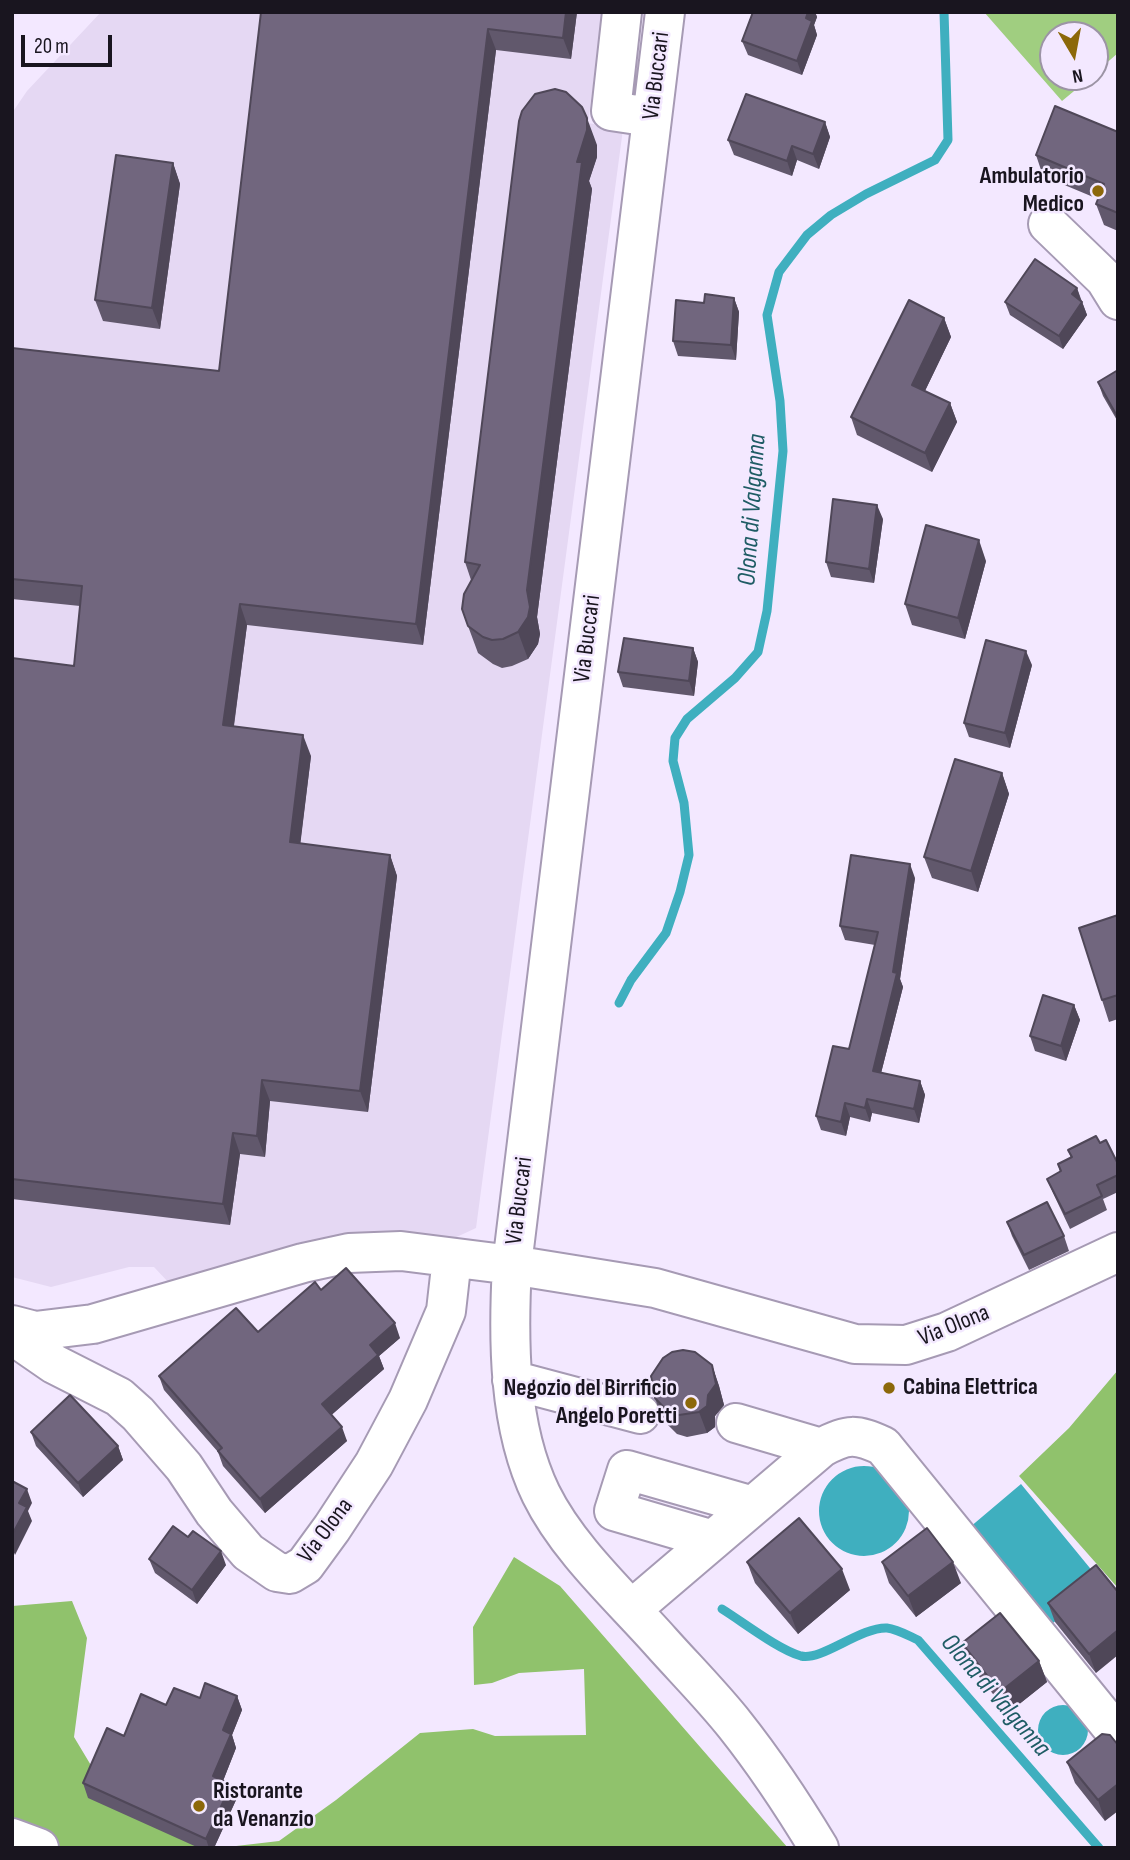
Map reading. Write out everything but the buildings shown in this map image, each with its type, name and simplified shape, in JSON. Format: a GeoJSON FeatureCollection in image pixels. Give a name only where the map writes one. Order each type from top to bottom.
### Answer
{"type":"FeatureCollection","features":[{"type":"Feature","properties":{"kind":"street"},"geometry":{"type":"LineString","coordinates":[[622,12],[611,111],[652,117]]}},
{"type":"Feature","properties":{"kind":"street","name":"Via Buccari"},"geometry":{"type":"LineString","coordinates":[[665,12],[512,1265],[509,1331],[512,1380],[523,1442],[541,1494],[569,1539],[734,1724],[781,1786],[819,1848]]}},
{"type":"Feature","properties":{"kind":"street"},"geometry":{"type":"LineString","coordinates":[[1048,223],[1105,279],[1118,300]]}},
{"type":"Feature","properties":{"kind":"street","name":"Via Olona"},"geometry":{"type":"LineString","coordinates":[[12,1325],[35,1331],[93,1324],[303,1262],[349,1253],[401,1251],[654,1287],[855,1344],[905,1345],[947,1332],[1118,1252]]}},
{"type":"Feature","properties":{"kind":"street","name":"Via Olona"},"geometry":{"type":"LineString","coordinates":[[12,1335],[54,1364],[120,1397],[184,1467],[214,1512],[248,1552],[277,1572],[290,1574],[305,1565],[332,1528],[374,1464],[408,1400],[446,1311],[452,1258]]}},
{"type":"Feature","properties":{"kind":"street"},"geometry":{"type":"LineString","coordinates":[[512,1380],[640,1414]]}},
{"type":"Feature","properties":{"kind":"street"},"geometry":{"type":"LineString","coordinates":[[736,1423],[821,1447]]}},
{"type":"Feature","properties":{"kind":"street"},"geometry":{"type":"LineString","coordinates":[[632,1609],[821,1447],[837,1439],[860,1436],[883,1446],[1118,1735]]}},
{"type":"Feature","properties":{"kind":"street"},"geometry":{"type":"LineString","coordinates":[[713,1539],[614,1511],[627,1470],[753,1506]]}},
{"type":"Feature","properties":{"kind":"shaded area"},"geometry":{"type":"Polygon","coordinates":[[[101,12],[603,12],[588,123],[623,129],[476,1228],[448,1241],[170,1284],[154,1267],[129,1267],[51,1287],[12,1277],[12,113],[27,91],[101,12]]]}},
{"type":"Feature","properties":{"kind":"green space"},"geometry":{"type":"Polygon","coordinates":[[[984,12],[1118,12],[1118,53],[1109,61],[1109,21],[1039,21],[1039,75],[984,12]]]}},
{"type":"Feature","properties":{"kind":"green space"},"geometry":{"type":"Polygon","coordinates":[[[1053,91],[1074,91],[1062,101],[1053,91]]]}},
{"type":"Feature","properties":{"kind":"green space"},"geometry":{"type":"Polygon","coordinates":[[[1118,1370],[1118,1588],[1019,1476],[1069,1428],[1118,1370]]]}},
{"type":"Feature","properties":{"kind":"green space"},"geometry":{"type":"Polygon","coordinates":[[[514,1557],[560,1586],[788,1848],[219,1848],[279,1841],[336,1800],[420,1733],[473,1729],[495,1736],[586,1735],[584,1669],[519,1673],[492,1683],[474,1685],[473,1627],[514,1557]]]}},
{"type":"Feature","properties":{"kind":"green space"},"geometry":{"type":"Polygon","coordinates":[[[72,1601],[87,1638],[74,1737],[116,1807],[216,1848],[12,1848],[12,1606],[72,1601]]]}},
{"type":"Feature","properties":{"kind":"water"},"geometry":{"type":"Polygon","coordinates":[[[864,1466],[881,1470],[896,1479],[905,1494],[909,1511],[905,1528],[896,1543],[881,1552],[864,1556],[847,1552],[832,1543],[823,1528],[819,1511],[823,1494],[832,1479],[847,1470],[864,1466]]]}},
{"type":"Feature","properties":{"kind":"water"},"geometry":{"type":"Polygon","coordinates":[[[1021,1484],[1103,1584],[1044,1630],[963,1533],[1021,1484]]]}},
{"type":"Feature","properties":{"kind":"water"},"geometry":{"type":"Polygon","coordinates":[[[1063,1705],[1081,1712],[1088,1730],[1081,1748],[1063,1755],[1045,1748],[1038,1730],[1045,1712],[1063,1705]]]}},
{"type":"Feature","properties":{"kind":"waterway","name":"Olona di Valganna"},"geometry":{"type":"LineString","coordinates":[[619,1003],[631,980],[666,933],[689,855],[684,803],[673,761],[675,738],[687,719],[735,678],[758,652],[767,611],[783,451],[780,401],[767,315],[779,272],[807,235],[831,215],[866,194],[935,160],[948,140],[944,12]]}},
{"type":"Feature","properties":{"kind":"waterway","name":"Olona di Valganna"},"geometry":{"type":"LineString","coordinates":[[722,1609],[772,1642],[801,1656],[820,1654],[876,1629],[899,1631],[918,1640],[1099,1848]]}},
{"type":"Feature","properties":{"kind":"place","name":"Ambulatorio Medico"},"geometry":{"type":"Point","coordinates":[1098,191]}},
{"type":"Feature","properties":{"kind":"place","name":"Cabina Elettrica"},"geometry":{"type":"Point","coordinates":[889,1388]}},
{"type":"Feature","properties":{"kind":"place","name":"Negozio del Birrificio Angelo Poretti"},"geometry":{"type":"Point","coordinates":[691,1403]}},
{"type":"Feature","properties":{"kind":"place","name":"Ristorante da Venanzio"},"geometry":{"type":"Point","coordinates":[199,1806]}}]}
